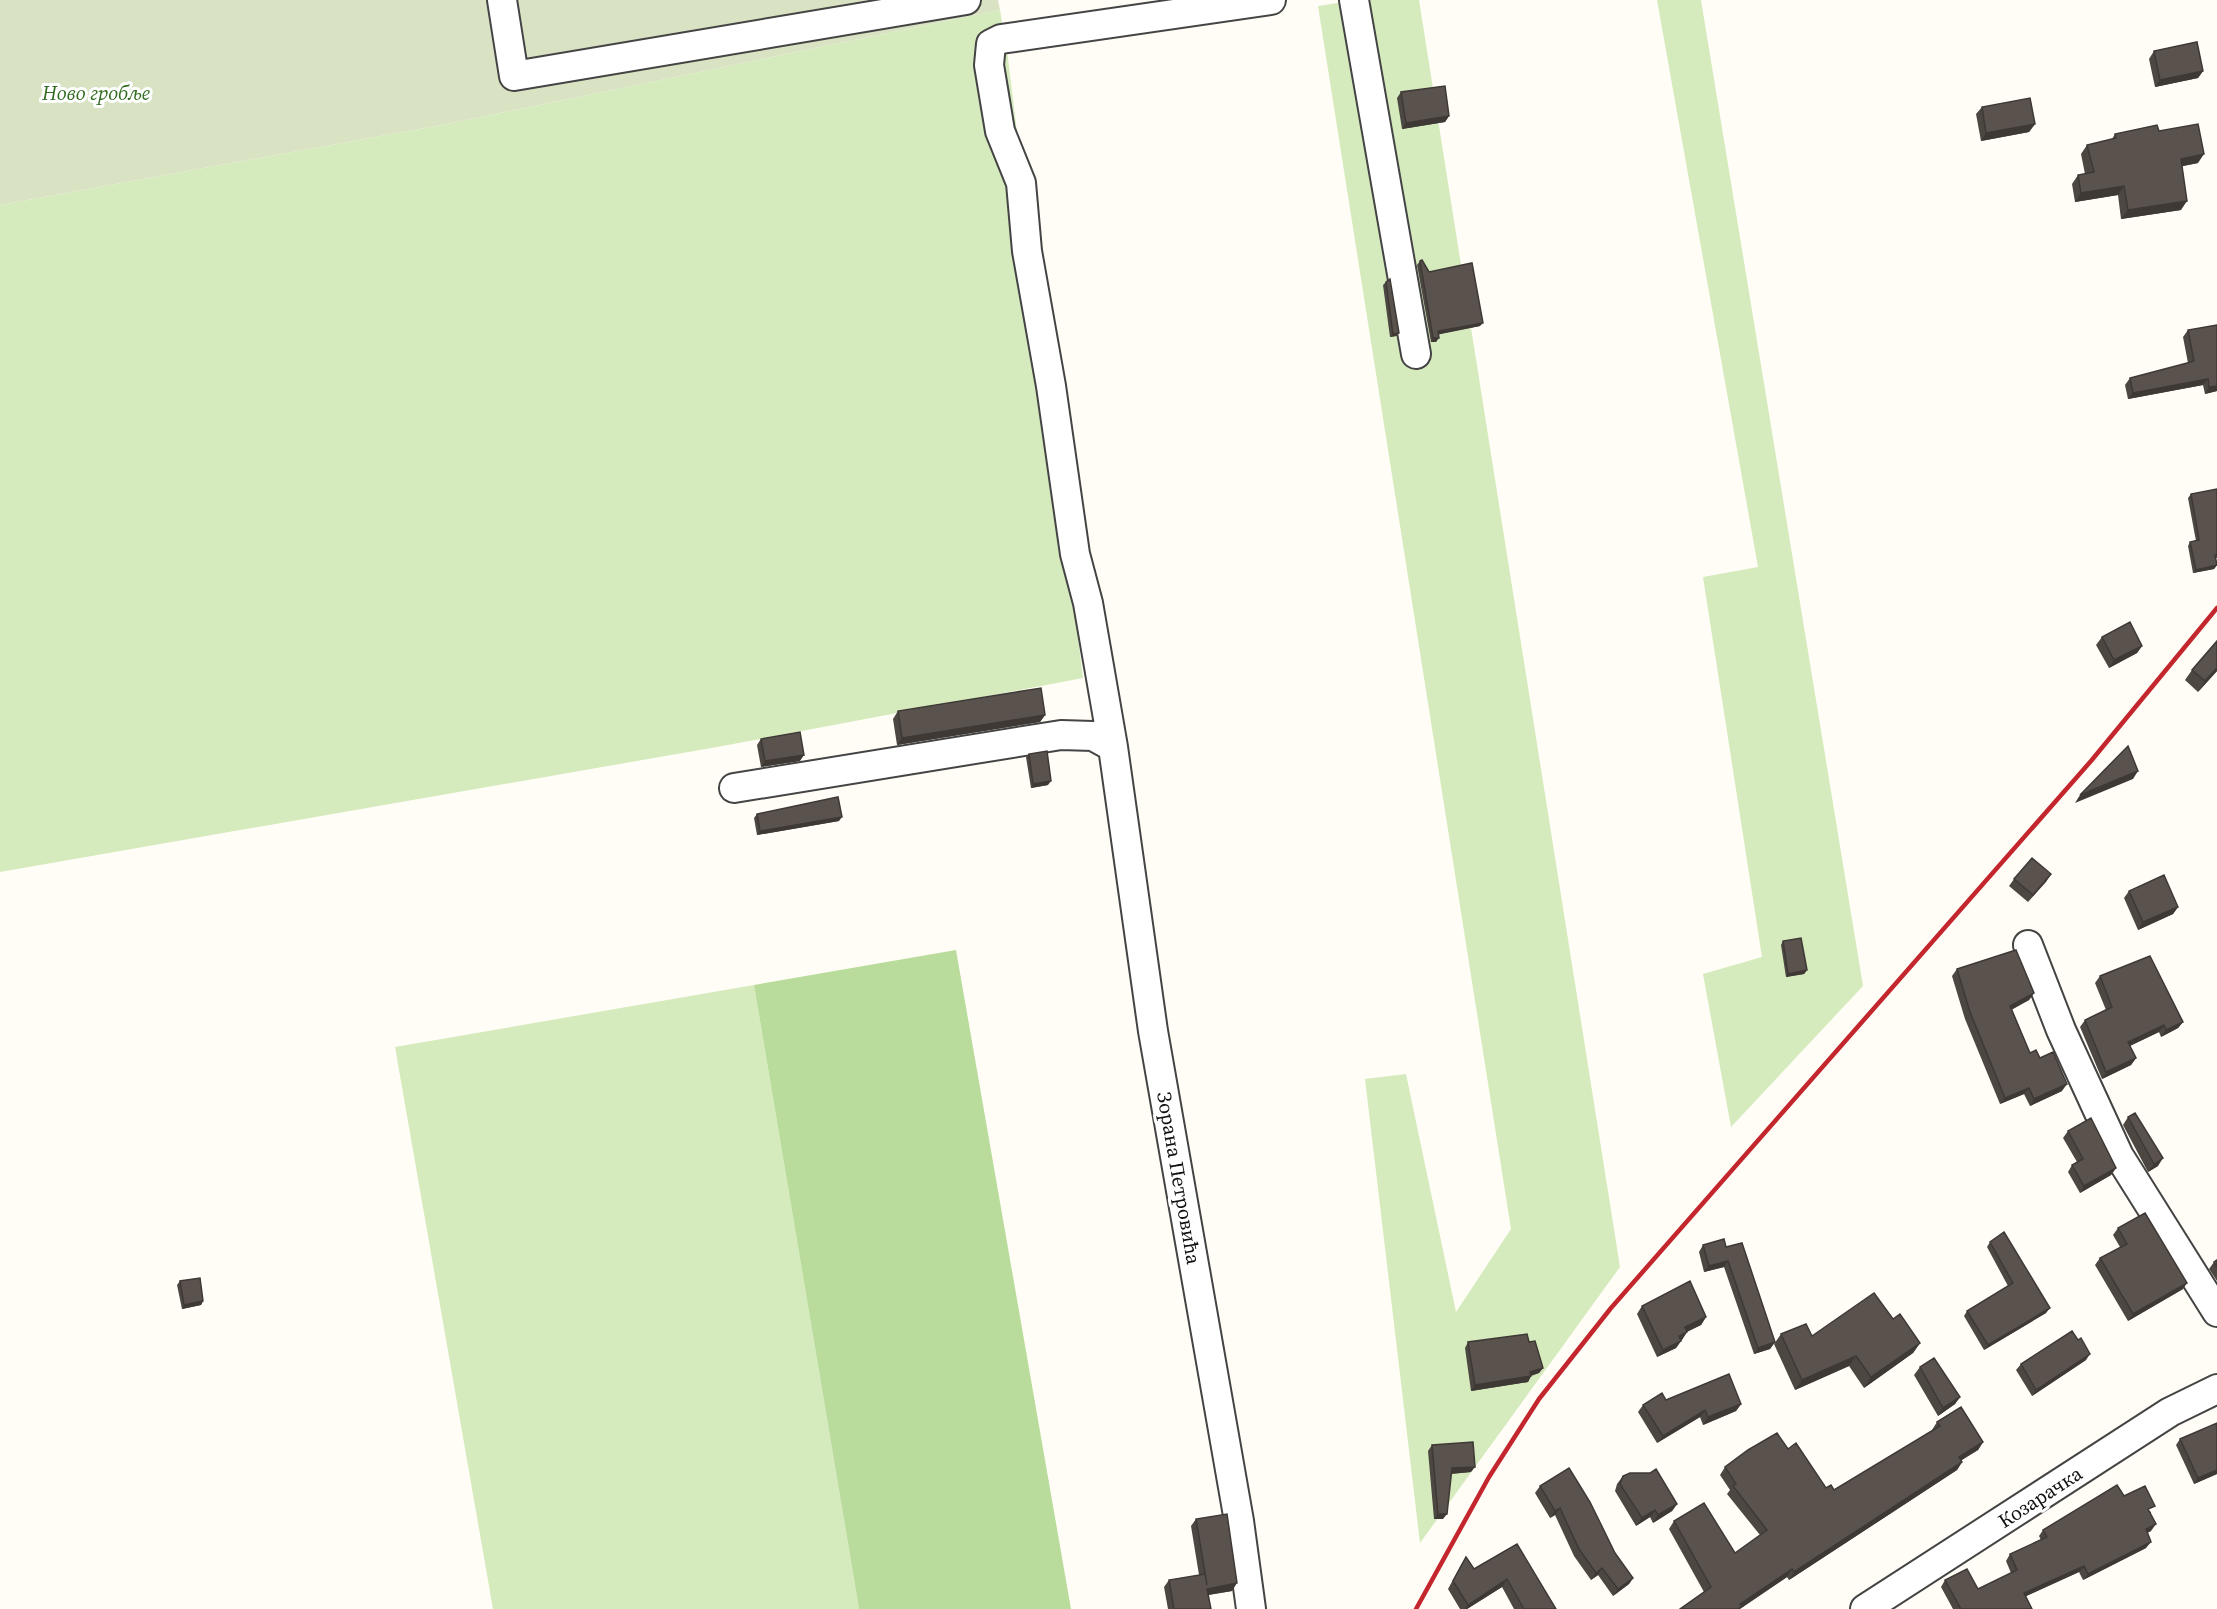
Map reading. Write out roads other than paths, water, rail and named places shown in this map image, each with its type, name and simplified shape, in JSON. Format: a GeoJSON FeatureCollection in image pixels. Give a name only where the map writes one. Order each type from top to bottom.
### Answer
{"type":"FeatureCollection","features":[{"type":"Feature","properties":{"kind":"street"},"geometry":{"type":"LineString","coordinates":[[502,0],[514,76],[849,22],[966,0]]}},
{"type":"Feature","properties":{"kind":"street","name":"Зорана Петровића"},"geometry":{"type":"LineString","coordinates":[[1251,1609],[1239,1521],[1153,1031],[1113,747],[1088,603],[1073,543],[1051,386],[1027,251],[1021,183],[1000,131],[989,65],[991,44],[1001,39],[1030,33],[1181,15],[1271,0]]}},
{"type":"Feature","properties":{"kind":"street"},"geometry":{"type":"LineString","coordinates":[[1354,0],[1416,354]]}},
{"type":"Feature","properties":{"kind":"street"},"geometry":{"type":"LineString","coordinates":[[734,788],[1061,735],[1093,735],[1113,747]]}},
{"type":"Feature","properties":{"kind":"street"},"geometry":{"type":"LineString","coordinates":[[2028,945],[2065,1041],[2120,1156],[2217,1312]]}},
{"type":"Feature","properties":{"kind":"street","name":"Козарачка"},"geometry":{"type":"LineString","coordinates":[[1864,1609],[2170,1412],[2217,1389]]}},
{"type":"Feature","properties":{"kind":"railway"},"geometry":{"type":"LineString","coordinates":[[1416,1609],[1489,1477],[1539,1399],[1611,1308],[2091,761],[2217,608]]}},
{"type":"Feature","properties":{"kind":"park label","name":"Ново гробље"},"geometry":{"type":"Point","coordinates":[96,93]}}]}
